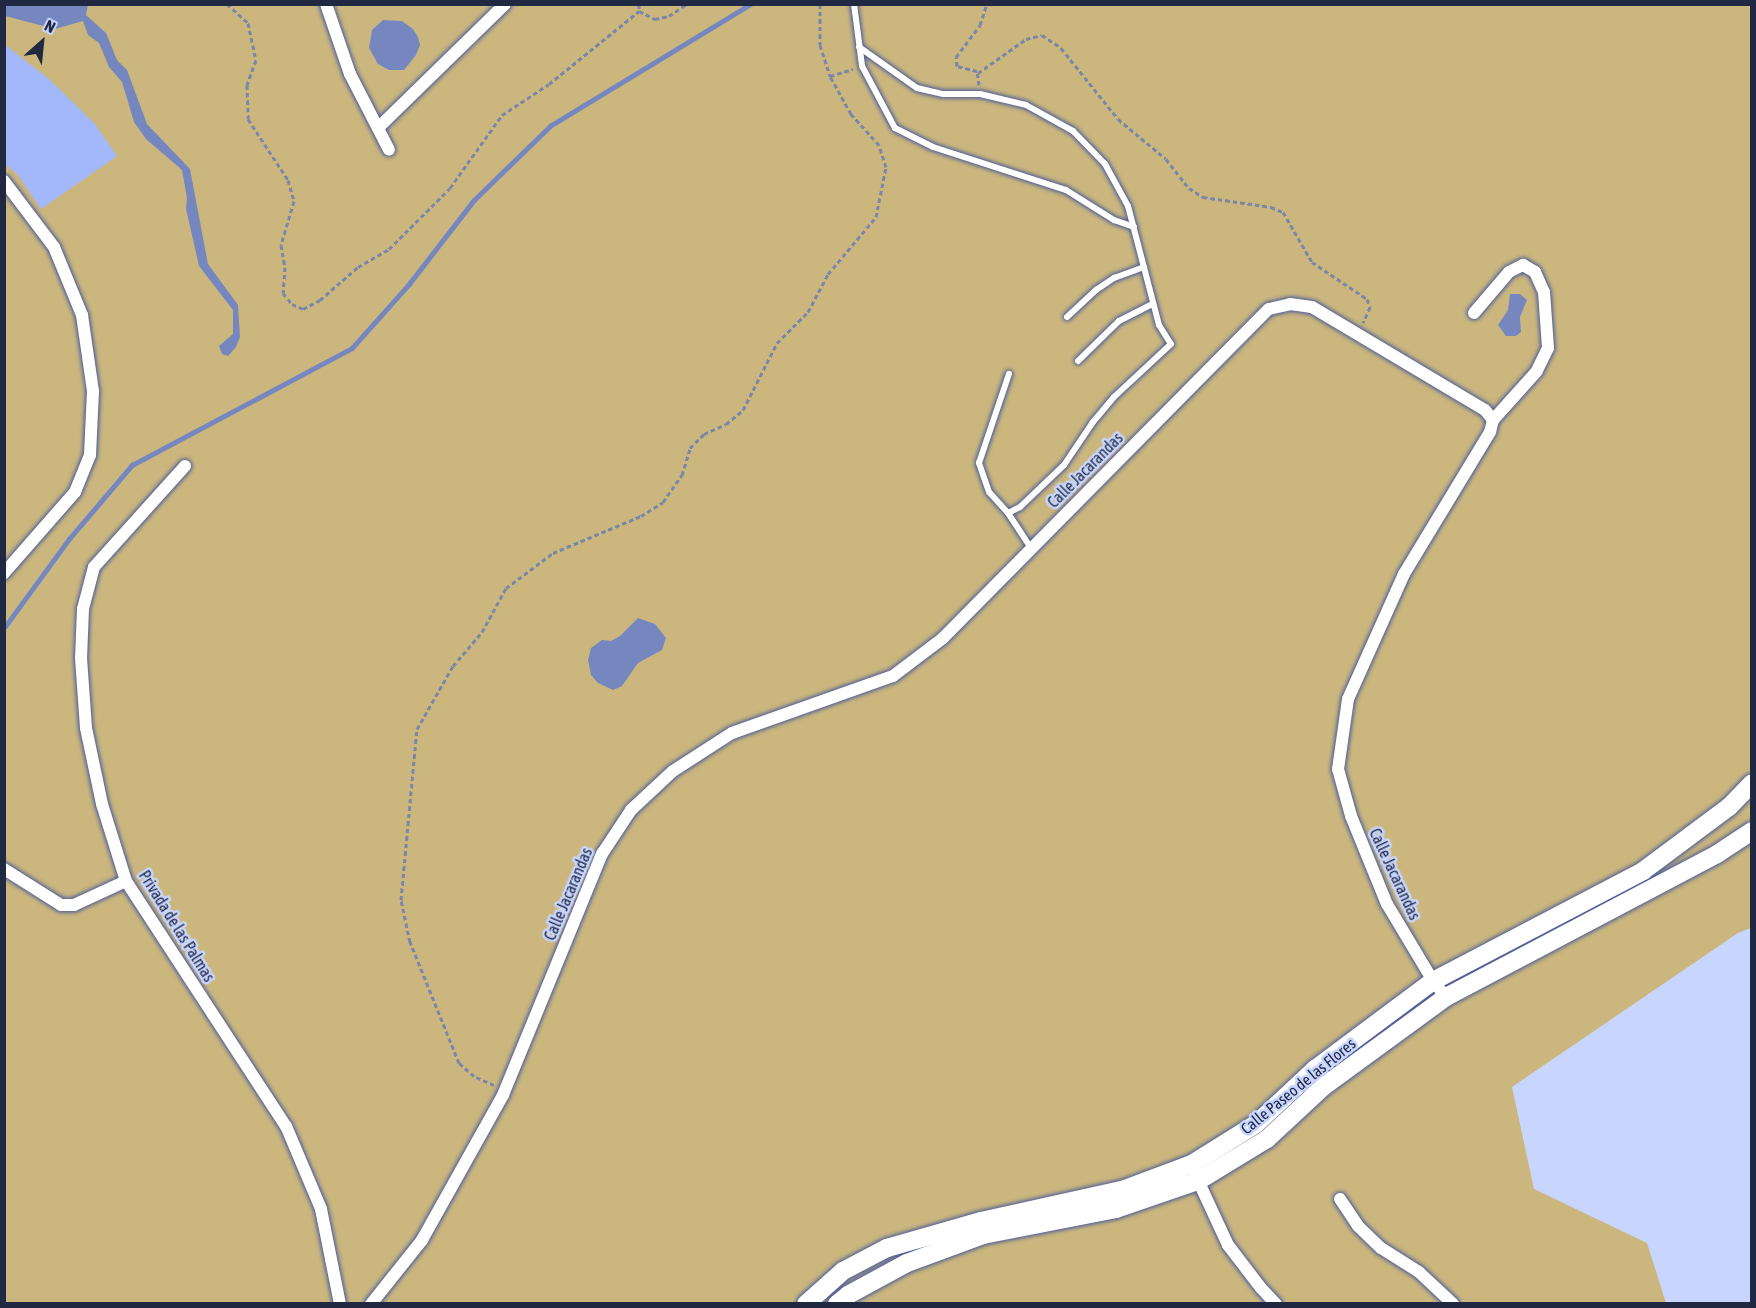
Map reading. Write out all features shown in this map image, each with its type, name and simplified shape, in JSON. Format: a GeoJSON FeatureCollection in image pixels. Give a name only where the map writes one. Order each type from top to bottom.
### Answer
{"type":"FeatureCollection","features":[{"type":"Feature","properties":{"kind":"street"},"geometry":{"type":"LineString","coordinates":[[326,4],[350,74],[389,150]]}},
{"type":"Feature","properties":{"kind":"street"},"geometry":{"type":"LineString","coordinates":[[378,128],[505,4]]}},
{"type":"Feature","properties":{"kind":"street"},"geometry":{"type":"LineString","coordinates":[[4,181],[54,247],[82,315],[93,392],[90,455],[75,492],[4,573]]}},
{"type":"Feature","properties":{"kind":"street"},"geometry":{"type":"LineString","coordinates":[[1474,313],[1509,272],[1523,265],[1535,272],[1544,291],[1548,348],[1537,371],[1493,420]]}},
{"type":"Feature","properties":{"kind":"street","name":"Calle Jacarandas"},"geometry":{"type":"LineString","coordinates":[[371,1304],[422,1240],[505,1090],[602,854],[632,810],[673,771],[732,733],[893,676],[943,638],[1269,309],[1290,304],[1312,307],[1485,410],[1493,420],[1490,432],[1404,574],[1348,699],[1338,769],[1351,816],[1387,904],[1433,981],[1446,997]]}},
{"type":"Feature","properties":{"kind":"street","name":"Privada de las Palmas"},"geometry":{"type":"LineString","coordinates":[[185,466],[94,567],[84,609],[81,658],[86,728],[102,804],[126,881],[286,1126],[321,1209],[340,1304]]}},
{"type":"Feature","properties":{"kind":"street","name":"Calle Paseo de las Flores"},"geometry":{"type":"LineString","coordinates":[[806,1304],[843,1271],[886,1248],[981,1221],[1195,1172],[1256,1124],[1315,1069],[1433,981],[1643,871],[1729,807],[1752,783]]}},
{"type":"Feature","properties":{"kind":"street","name":"Calle Paseo de las Flores"},"geometry":{"type":"LineString","coordinates":[[837,1304],[848,1295],[907,1263],[983,1235],[1116,1209],[1267,1139],[1323,1087],[1446,997],[1717,854],[1752,831]]}},
{"type":"Feature","properties":{"kind":"street"},"geometry":{"type":"LineString","coordinates":[[4,869],[61,905],[74,904],[126,881]]}},
{"type":"Feature","properties":{"kind":"street"},"geometry":{"type":"LineString","coordinates":[[1195,1172],[1228,1245],[1276,1304]]}},
{"type":"Feature","properties":{"kind":"street"},"geometry":{"type":"LineString","coordinates":[[1340,1200],[1358,1226],[1381,1248],[1419,1272],[1448,1302]]}},
{"type":"Feature","properties":{"kind":"lane"},"geometry":{"type":"LineString","coordinates":[[854,4],[862,66],[895,128],[933,147],[1066,190],[1114,220],[1134,228]]}},
{"type":"Feature","properties":{"kind":"lane"},"geometry":{"type":"LineString","coordinates":[[859,47],[917,88],[944,94],[980,94],[1026,105],[1073,130],[1105,164],[1128,206],[1159,325],[1171,344],[1114,397],[1064,465],[1020,507],[1008,513]]}},
{"type":"Feature","properties":{"kind":"lane"},"geometry":{"type":"LineString","coordinates":[[1067,317],[1114,278],[1144,267]]}},
{"type":"Feature","properties":{"kind":"lane"},"geometry":{"type":"LineString","coordinates":[[1078,361],[1119,321],[1153,304]]}},
{"type":"Feature","properties":{"kind":"lane"},"geometry":{"type":"LineString","coordinates":[[1009,374],[979,463],[989,492],[1008,513],[1030,548]]}},
{"type":"Feature","properties":{"kind":"path"},"geometry":{"type":"LineString","coordinates":[[227,4],[248,23],[256,60],[247,85],[248,119],[288,180],[294,201],[282,245],[285,267],[283,293],[292,304],[303,309],[320,300],[358,267],[389,249],[450,188],[502,115],[549,84],[639,11]]}},
{"type":"Feature","properties":{"kind":"path"},"geometry":{"type":"LineString","coordinates":[[639,4],[639,11]]}},
{"type":"Feature","properties":{"kind":"path"},"geometry":{"type":"LineString","coordinates":[[639,11],[655,19],[669,16],[687,4]]}},
{"type":"Feature","properties":{"kind":"path"},"geometry":{"type":"LineString","coordinates":[[505,1090],[474,1076],[459,1063],[410,942],[401,900],[417,729],[453,666],[482,632],[506,588],[553,553],[641,516],[663,502],[682,475],[690,448],[704,434],[726,424],[743,410],[777,343],[808,312],[828,274],[876,217],[886,167],[879,145],[851,114],[830,75],[820,45],[820,4]]}},
{"type":"Feature","properties":{"kind":"path"},"geometry":{"type":"LineString","coordinates":[[980,94],[978,74],[975,70],[957,66],[956,57],[980,25],[987,4]]}},
{"type":"Feature","properties":{"kind":"path"},"geometry":{"type":"LineString","coordinates":[[978,74],[1026,39],[1042,35],[1061,48],[1118,119],[1166,159],[1189,188],[1203,197],[1271,207],[1283,212],[1312,262],[1367,299],[1369,313],[1357,333]]}},
{"type":"Feature","properties":{"kind":"path"},"geometry":{"type":"LineString","coordinates":[[830,75],[862,66]]}},
{"type":"Feature","properties":{"kind":"shaded area"},"geometry":{"type":"Polygon","coordinates":[[[5,5],[1751,5],[1751,928],[1738,933],[1512,1087],[1534,1189],[1647,1243],[1666,1303],[5,1304],[5,5]]]}},
{"type":"Feature","properties":{"kind":"water"},"geometry":{"type":"Polygon","coordinates":[[[4,5],[88,5],[86,15],[106,33],[117,60],[127,70],[147,124],[190,169],[208,264],[238,305],[240,337],[236,347],[228,356],[222,354],[219,346],[233,334],[233,310],[199,266],[186,209],[187,198],[182,170],[146,139],[134,122],[122,82],[109,67],[99,43],[88,35],[83,21],[55,29],[5,16],[4,5]]]}},
{"type":"Feature","properties":{"kind":"water"},"geometry":{"type":"Polygon","coordinates":[[[383,20],[402,21],[413,29],[418,37],[420,45],[416,55],[404,70],[389,70],[378,64],[369,48],[372,30],[383,20]]]}},
{"type":"Feature","properties":{"kind":"water"},"geometry":{"type":"Polygon","coordinates":[[[1510,294],[1520,294],[1527,300],[1520,317],[1521,332],[1516,336],[1506,336],[1498,325],[1508,310],[1510,294]]]}},
{"type":"Feature","properties":{"kind":"water"},"geometry":{"type":"Polygon","coordinates":[[[638,618],[655,624],[666,638],[662,650],[638,663],[622,686],[613,690],[598,683],[591,675],[588,660],[591,648],[602,640],[611,641],[620,636],[638,618]]]}},
{"type":"Feature","properties":{"kind":"building"},"geometry":{"type":"Polygon","coordinates":[[[4,44],[50,80],[94,123],[117,156],[41,209],[18,175],[4,163],[4,44]]]}},
{"type":"Feature","properties":{"kind":"waterway"},"geometry":{"type":"LineString","coordinates":[[4,628],[69,539],[132,465],[352,348],[409,284],[474,200],[550,126],[751,4]]}}]}
